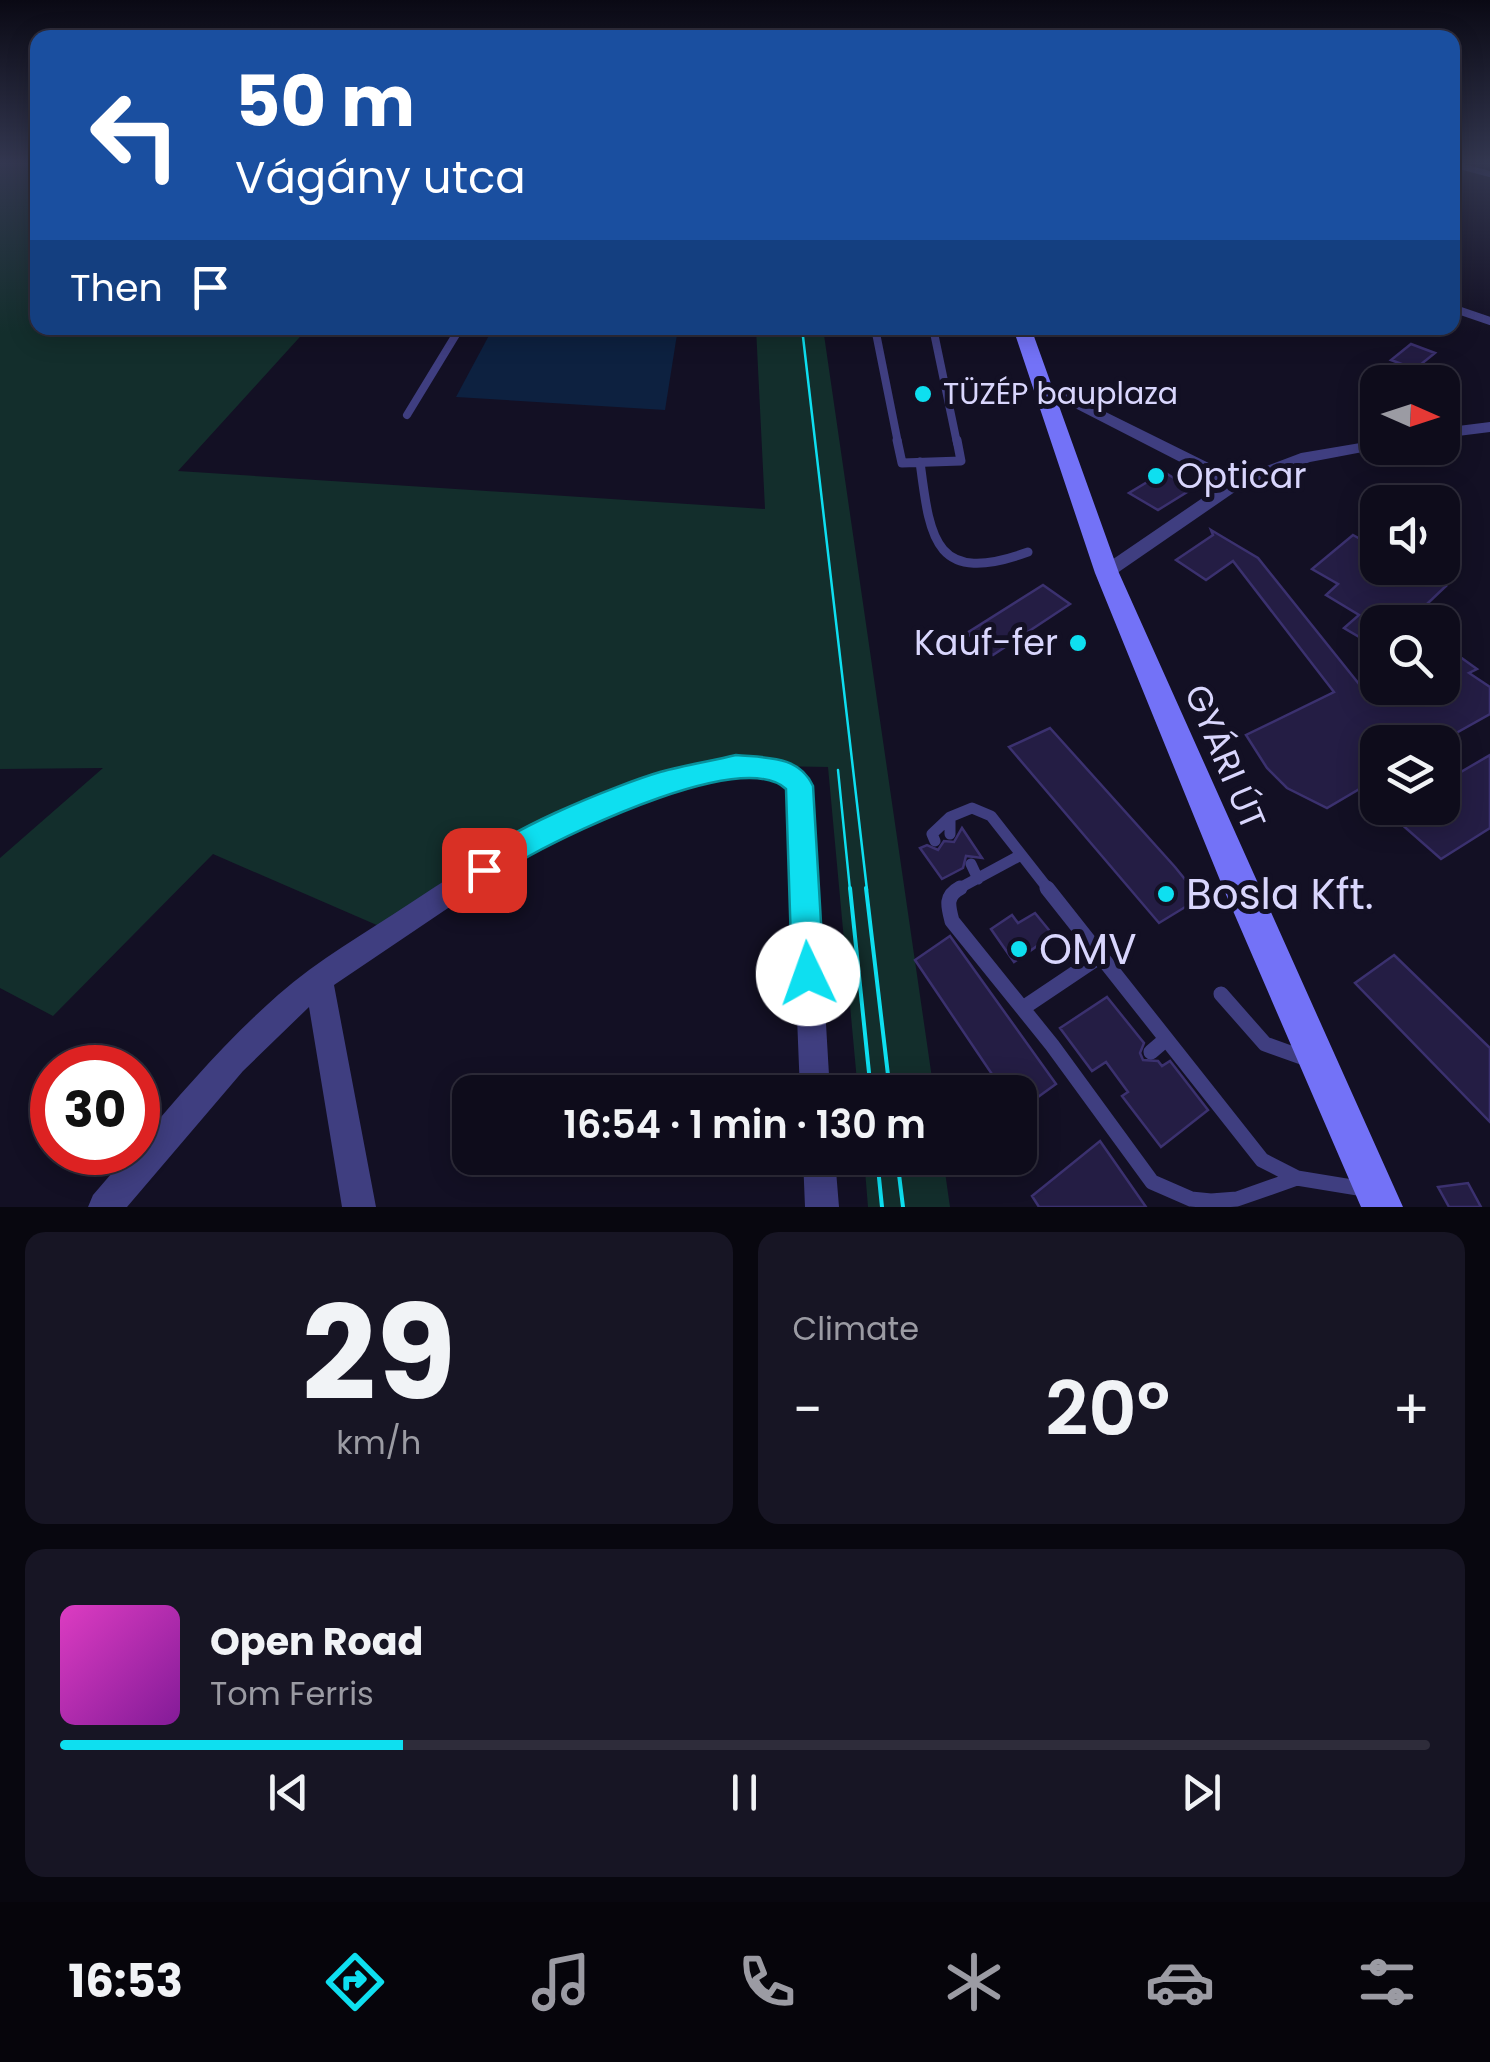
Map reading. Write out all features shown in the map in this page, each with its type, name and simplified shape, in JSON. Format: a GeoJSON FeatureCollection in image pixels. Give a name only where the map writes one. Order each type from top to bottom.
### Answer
{"type":"FeatureCollection","features":[{"type":"Feature","properties":{"kind":"street","name":"GYÁRI ÚT"},"geometry":{"type":"LineString","coordinates":[[1024,335],[1107,572],[1378,1199]]}},
{"type":"Feature","properties":{"kind":"street"},"geometry":{"type":"LineString","coordinates":[[1041,385],[1236,483]]}},
{"type":"Feature","properties":{"kind":"street"},"geometry":{"type":"LineString","coordinates":[[1460,431],[1489,427]]}},
{"type":"Feature","properties":{"kind":"street"},"geometry":{"type":"LineString","coordinates":[[1107,572],[1236,483],[1307,458],[1360,448]]}},
{"type":"Feature","properties":{"kind":"street"},"geometry":{"type":"LineString","coordinates":[[104,1207],[251,1040],[318,980],[517,848],[605,804],[660,784],[736,767],[782,771],[800,786],[814,1075]]}},
{"type":"Feature","properties":{"kind":"street"},"geometry":{"type":"LineString","coordinates":[[318,980],[359,1207]]}},
{"type":"Feature","properties":{"kind":"street"},"geometry":{"type":"LineString","coordinates":[[820,1175],[822,1207]]}},
{"type":"Feature","properties":{"kind":"lane"},"geometry":{"type":"LineString","coordinates":[[1460,311],[1490,321]]}},
{"type":"Feature","properties":{"kind":"lane"},"geometry":{"type":"LineString","coordinates":[[407,415],[456,335]]}},
{"type":"Feature","properties":{"kind":"lane"},"geometry":{"type":"LineString","coordinates":[[876,335],[902,463],[960,461],[935,335]]}},
{"type":"Feature","properties":{"kind":"lane"},"geometry":{"type":"LineString","coordinates":[[920,462],[933,539],[948,555],[995,564],[1028,552]]}},
{"type":"Feature","properties":{"kind":"lane"},"geometry":{"type":"LineString","coordinates":[[934,841],[932,834],[950,817],[972,808],[982,809],[1262,1160],[1297,1178],[1378,1199]]}},
{"type":"Feature","properties":{"kind":"lane"},"geometry":{"type":"LineString","coordinates":[[950,817],[950,834]]}},
{"type":"Feature","properties":{"kind":"lane"},"geometry":{"type":"LineString","coordinates":[[1021,856],[967,875],[947,904],[952,921],[1023,1008],[1152,1182],[1191,1199],[1211,1200],[1236,1199],[1297,1178]]}},
{"type":"Feature","properties":{"kind":"lane"},"geometry":{"type":"LineString","coordinates":[[1023,1008],[1100,957]]}},
{"type":"Feature","properties":{"kind":"lane"},"geometry":{"type":"LineString","coordinates":[[1221,994],[1265,1044],[1317,1061]]}},
{"type":"Feature","properties":{"kind":"lane"},"geometry":{"type":"LineString","coordinates":[[1151,1052],[1165,1040]]}},
{"type":"Feature","properties":{"kind":"green space"},"geometry":{"type":"Polygon","coordinates":[[[0,220],[30,220],[30,335],[302,335],[178,471],[765,509],[756,335],[824,335],[932,1075],[856,1075],[828,767],[772,766],[589,802],[379,926],[213,854],[53,1016],[0,988],[0,858],[103,768],[0,769],[0,220]]]}},
{"type":"Feature","properties":{"kind":"green space"},"geometry":{"type":"Polygon","coordinates":[[[865,1175],[945,1175],[950,1207],[868,1207],[865,1175]]]}},
{"type":"Feature","properties":{"kind":"water"},"geometry":{"type":"Polygon","coordinates":[[[489,335],[677,335],[665,410],[456,397],[489,335]]]}},
{"type":"Feature","properties":{"kind":"building"},"geometry":{"type":"Polygon","coordinates":[[[1411,344],[1435,353],[1420,365],[1391,360],[1411,344]]]}},
{"type":"Feature","properties":{"kind":"building"},"geometry":{"type":"Polygon","coordinates":[[[1164,472],[1192,489],[1158,510],[1129,493],[1164,472]]]}},
{"type":"Feature","properties":{"kind":"building"},"geometry":{"type":"Polygon","coordinates":[[[1211,530],[1258,558],[1360,685],[1360,705],[1460,705],[1460,657],[1477,669],[1469,673],[1490,687],[1490,714],[1460,731],[1460,725],[1360,725],[1360,789],[1327,808],[1287,788],[1267,768],[1246,735],[1334,692],[1233,561],[1206,580],[1176,560],[1213,535],[1211,530]]]}},
{"type":"Feature","properties":{"kind":"building"},"geometry":{"type":"Polygon","coordinates":[[[1353,535],[1360,539],[1360,585],[1446,586],[1426,605],[1360,605],[1360,637],[1344,628],[1359,615],[1326,595],[1338,584],[1312,569],[1353,535]]]}},
{"type":"Feature","properties":{"kind":"building"},"geometry":{"type":"Polygon","coordinates":[[[1043,585],[1070,604],[993,655],[967,633],[1043,585]]]}},
{"type":"Feature","properties":{"kind":"building"},"geometry":{"type":"Polygon","coordinates":[[[1050,728],[1200,898],[1159,923],[1009,747],[1050,728]]]}},
{"type":"Feature","properties":{"kind":"building"},"geometry":{"type":"Polygon","coordinates":[[[1490,755],[1490,828],[1441,859],[1402,825],[1460,825],[1460,772],[1490,755]]]}},
{"type":"Feature","properties":{"kind":"building"},"geometry":{"type":"Polygon","coordinates":[[[962,828],[982,858],[966,856],[963,868],[942,879],[920,848],[927,845],[938,850],[944,841],[954,842],[962,828]]]}},
{"type":"Feature","properties":{"kind":"building","name":"OMV"},"geometry":{"type":"Polygon","coordinates":[[[1035,913],[1053,935],[1014,962],[991,929],[1012,915],[1018,923],[1035,913]]]}},
{"type":"Feature","properties":{"kind":"building"},"geometry":{"type":"Polygon","coordinates":[[[950,936],[1056,1084],[1038,1097],[1037,1075],[993,1075],[915,960],[950,936]]]}},
{"type":"Feature","properties":{"kind":"building"},"geometry":{"type":"Polygon","coordinates":[[[1394,955],[1490,1048],[1490,1122],[1355,983],[1394,955]]]}},
{"type":"Feature","properties":{"kind":"building","name":"OMV"},"geometry":{"type":"Polygon","coordinates":[[[1107,997],[1144,1043],[1140,1053],[1143,1060],[1158,1061],[1162,1066],[1170,1061],[1208,1110],[1161,1147],[1122,1096],[1128,1092],[1106,1062],[1092,1071],[1060,1028],[1107,997]]]}},
{"type":"Feature","properties":{"kind":"building"},"geometry":{"type":"Polygon","coordinates":[[[1100,1141],[1146,1207],[1039,1207],[1032,1196],[1100,1141]]]}},
{"type":"Feature","properties":{"kind":"building"},"geometry":{"type":"Polygon","coordinates":[[[1468,1183],[1481,1207],[1449,1207],[1438,1187],[1468,1183]]]}},
{"type":"Feature","properties":{"kind":"tram line"},"geometry":{"type":"LineString","coordinates":[[803,335],[867,890]]}},
{"type":"Feature","properties":{"kind":"tram line"},"geometry":{"type":"LineString","coordinates":[[838,770],[850,890]]}},
{"type":"Feature","properties":{"kind":"tram line"},"geometry":{"type":"LineString","coordinates":[[850,888],[869,1075]]}},
{"type":"Feature","properties":{"kind":"tram line"},"geometry":{"type":"LineString","coordinates":[[866,888],[888,1075]]}},
{"type":"Feature","properties":{"kind":"tram line"},"geometry":{"type":"LineString","coordinates":[[879,1175],[882,1207]]}},
{"type":"Feature","properties":{"kind":"tram line"},"geometry":{"type":"LineString","coordinates":[[899,1175],[903,1207]]}},
{"type":"Feature","properties":{"kind":"place","name":"TÜZÉP bauplaza"},"geometry":{"type":"Point","coordinates":[923,394]}},
{"type":"Feature","properties":{"kind":"place","name":"Opticar"},"geometry":{"type":"Point","coordinates":[1156,476]}},
{"type":"Feature","properties":{"kind":"place","name":"Kauf-fer"},"geometry":{"type":"Point","coordinates":[1078,643]}},
{"type":"Feature","properties":{"kind":"place","name":"Bosla Kft."},"geometry":{"type":"Point","coordinates":[1166,894]}},
{"type":"Feature","properties":{"kind":"place","name":"OMV"},"geometry":{"type":"Point","coordinates":[1019,949]}},
{"type":"Feature","properties":{"kind":"route"},"geometry":{"type":"LineString","coordinates":[[484,870],[517,848],[605,804],[660,784],[736,767],[782,771],[800,786],[808,974]]}}]}
